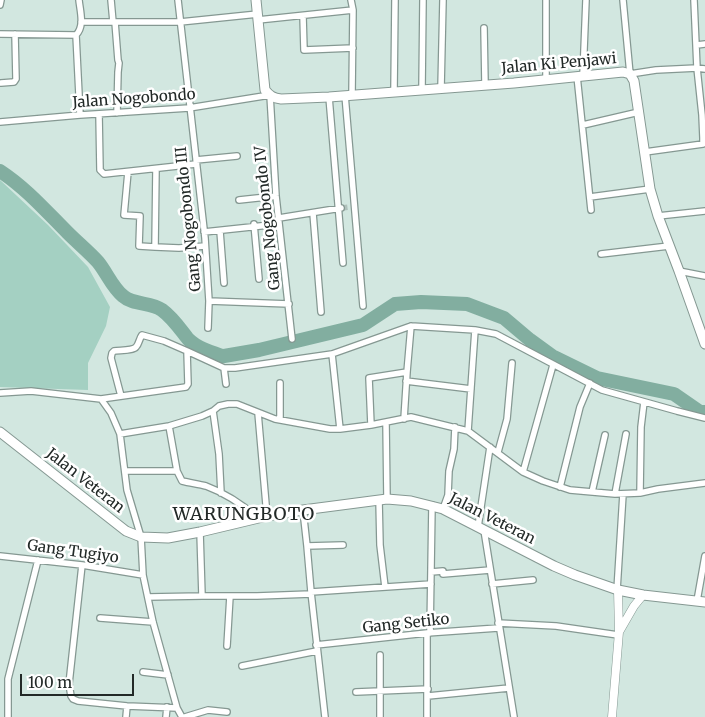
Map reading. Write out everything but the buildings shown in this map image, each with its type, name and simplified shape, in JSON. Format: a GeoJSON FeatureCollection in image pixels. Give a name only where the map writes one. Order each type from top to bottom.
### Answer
{"type":"FeatureCollection","features":[{"type":"Feature","properties":{"kind":"main road"},"geometry":{"type":"LineString","coordinates":[[256,0],[266,90],[270,95]]}},
{"type":"Feature","properties":{"kind":"main road","name":"Jalan Ki Penjawi"},"geometry":{"type":"LineString","coordinates":[[270,95],[281,99],[329,97],[514,83],[623,72],[630,74],[634,81],[650,189],[705,344]]}},
{"type":"Feature","properties":{"kind":"main road","name":"Jalan Veteran"},"geometry":{"type":"LineString","coordinates":[[0,432],[126,531],[140,537],[168,538],[303,510],[383,500],[411,501],[443,509],[561,569],[618,590],[643,595],[701,601]]}},
{"type":"Feature","properties":{"kind":"street"},"geometry":{"type":"LineString","coordinates":[[0,5],[1,0]]}},
{"type":"Feature","properties":{"kind":"street"},"geometry":{"type":"LineString","coordinates":[[79,0],[81,28],[76,35],[80,115]]}},
{"type":"Feature","properties":{"kind":"street"},"geometry":{"type":"LineString","coordinates":[[111,0],[119,63],[117,113]]}},
{"type":"Feature","properties":{"kind":"street","name":"Gang Nogobondo III"},"geometry":{"type":"LineString","coordinates":[[178,0],[206,246],[209,301],[208,328]]}},
{"type":"Feature","properties":{"kind":"street"},"geometry":{"type":"LineString","coordinates":[[351,0],[353,10],[353,48],[349,94],[352,207],[363,306]]}},
{"type":"Feature","properties":{"kind":"street"},"geometry":{"type":"LineString","coordinates":[[394,91],[396,0]]}},
{"type":"Feature","properties":{"kind":"street"},"geometry":{"type":"LineString","coordinates":[[422,89],[423,0]]}},
{"type":"Feature","properties":{"kind":"street"},"geometry":{"type":"LineString","coordinates":[[441,88],[443,0]]}},
{"type":"Feature","properties":{"kind":"street"},"geometry":{"type":"LineString","coordinates":[[546,0],[546,79]]}},
{"type":"Feature","properties":{"kind":"street"},"geometry":{"type":"LineString","coordinates":[[586,0],[580,76],[591,210]]}},
{"type":"Feature","properties":{"kind":"street"},"geometry":{"type":"LineString","coordinates":[[623,0],[630,74],[656,70],[705,69]]}},
{"type":"Feature","properties":{"kind":"street"},"geometry":{"type":"LineString","coordinates":[[645,152],[702,144],[703,116],[697,68],[694,0]]}},
{"type":"Feature","properties":{"kind":"street"},"geometry":{"type":"LineString","coordinates":[[81,22],[180,22],[302,16],[353,10]]}},
{"type":"Feature","properties":{"kind":"street"},"geometry":{"type":"LineString","coordinates":[[302,16],[304,50],[353,48]]}},
{"type":"Feature","properties":{"kind":"street"},"geometry":{"type":"LineString","coordinates":[[484,28],[484,84]]}},
{"type":"Feature","properties":{"kind":"street"},"geometry":{"type":"LineString","coordinates":[[0,34],[76,35]]}},
{"type":"Feature","properties":{"kind":"street"},"geometry":{"type":"LineString","coordinates":[[1,83],[14,82],[16,80],[15,34]]}},
{"type":"Feature","properties":{"kind":"street"},"geometry":{"type":"LineString","coordinates":[[697,45],[705,44]]}},
{"type":"Feature","properties":{"kind":"street","name":"Jalan Nogobondo"},"geometry":{"type":"LineString","coordinates":[[0,122],[189,108],[270,95]]}},
{"type":"Feature","properties":{"kind":"street","name":"Gang Nogobondo IV"},"geometry":{"type":"LineString","coordinates":[[270,95],[276,196],[292,338]]}},
{"type":"Feature","properties":{"kind":"street"},"geometry":{"type":"LineString","coordinates":[[329,97],[340,208],[343,263]]}},
{"type":"Feature","properties":{"kind":"street"},"geometry":{"type":"LineString","coordinates":[[583,125],[639,112]]}},
{"type":"Feature","properties":{"kind":"street"},"geometry":{"type":"LineString","coordinates":[[98,114],[100,170],[106,174],[156,169],[237,156]]}},
{"type":"Feature","properties":{"kind":"street"},"geometry":{"type":"LineString","coordinates":[[155,247],[156,169]]}},
{"type":"Feature","properties":{"kind":"street"},"geometry":{"type":"LineString","coordinates":[[128,172],[124,215],[140,216],[139,246],[180,248],[206,246]]}},
{"type":"Feature","properties":{"kind":"street"},"geometry":{"type":"LineString","coordinates":[[590,197],[650,189]]}},
{"type":"Feature","properties":{"kind":"street"},"geometry":{"type":"LineString","coordinates":[[239,200],[276,196]]}},
{"type":"Feature","properties":{"kind":"street"},"geometry":{"type":"LineString","coordinates":[[204,232],[279,221],[340,208]]}},
{"type":"Feature","properties":{"kind":"street"},"geometry":{"type":"LineString","coordinates":[[658,216],[705,211]]}},
{"type":"Feature","properties":{"kind":"street"},"geometry":{"type":"LineString","coordinates":[[313,213],[322,312]]}},
{"type":"Feature","properties":{"kind":"street"},"geometry":{"type":"LineString","coordinates":[[254,225],[260,279]]}},
{"type":"Feature","properties":{"kind":"street"},"geometry":{"type":"LineString","coordinates":[[220,231],[224,282]]}},
{"type":"Feature","properties":{"kind":"street"},"geometry":{"type":"LineString","coordinates":[[601,254],[669,246]]}},
{"type":"Feature","properties":{"kind":"street"},"geometry":{"type":"LineString","coordinates":[[679,271],[705,276]]}},
{"type":"Feature","properties":{"kind":"street"},"geometry":{"type":"LineString","coordinates":[[209,301],[289,304]]}},
{"type":"Feature","properties":{"kind":"street"},"geometry":{"type":"LineString","coordinates":[[404,418],[411,326]]}},
{"type":"Feature","properties":{"kind":"street"},"geometry":{"type":"LineString","coordinates":[[121,396],[111,358],[112,353],[114,351],[134,349],[142,335],[164,341],[224,368],[234,368],[332,354],[411,326],[476,330],[496,334],[602,390],[705,418]]}},
{"type":"Feature","properties":{"kind":"street"},"geometry":{"type":"LineString","coordinates":[[468,431],[476,330]]}},
{"type":"Feature","properties":{"kind":"street"},"geometry":{"type":"LineString","coordinates":[[0,393],[32,390],[101,398],[186,386],[188,384],[187,351]]}},
{"type":"Feature","properties":{"kind":"street"},"geometry":{"type":"LineString","coordinates":[[332,354],[340,429]]}},
{"type":"Feature","properties":{"kind":"street"},"geometry":{"type":"LineString","coordinates":[[498,452],[508,419],[512,363]]}},
{"type":"Feature","properties":{"kind":"street"},"geometry":{"type":"LineString","coordinates":[[523,472],[554,365]]}},
{"type":"Feature","properties":{"kind":"street"},"geometry":{"type":"LineString","coordinates":[[224,368],[226,384]]}},
{"type":"Feature","properties":{"kind":"street"},"geometry":{"type":"LineString","coordinates":[[371,425],[369,378],[406,372]]}},
{"type":"Feature","properties":{"kind":"street"},"geometry":{"type":"LineString","coordinates":[[406,381],[471,390]]}},
{"type":"Feature","properties":{"kind":"street"},"geometry":{"type":"LineString","coordinates":[[280,382],[280,420]]}},
{"type":"Feature","properties":{"kind":"street"},"geometry":{"type":"LineString","coordinates":[[560,486],[580,407],[590,383]]}},
{"type":"Feature","properties":{"kind":"street"},"geometry":{"type":"LineString","coordinates":[[101,398],[111,413],[120,434],[127,490],[140,537],[143,574],[152,622],[178,708],[183,717],[208,710],[227,712]]}},
{"type":"Feature","properties":{"kind":"street"},"geometry":{"type":"LineString","coordinates":[[640,493],[644,402]]}},
{"type":"Feature","properties":{"kind":"street"},"geometry":{"type":"LineString","coordinates":[[120,434],[169,426],[202,416],[219,406],[228,404],[237,404],[280,420],[330,429],[371,425],[411,417],[468,431],[523,472],[570,490],[624,494],[705,483]]}},
{"type":"Feature","properties":{"kind":"street"},"geometry":{"type":"LineString","coordinates":[[213,411],[220,454],[220,493]]}},
{"type":"Feature","properties":{"kind":"street"},"geometry":{"type":"LineString","coordinates":[[258,413],[263,517]]}},
{"type":"Feature","properties":{"kind":"street"},"geometry":{"type":"LineString","coordinates":[[385,587],[380,545],[386,422]]}},
{"type":"Feature","properties":{"kind":"street"},"geometry":{"type":"LineString","coordinates":[[169,426],[177,471],[182,481],[206,486],[263,517]]}},
{"type":"Feature","properties":{"kind":"street"},"geometry":{"type":"LineString","coordinates":[[443,509],[448,496],[449,471],[454,448],[455,427]]}},
{"type":"Feature","properties":{"kind":"street"},"geometry":{"type":"LineString","coordinates":[[615,494],[626,434]]}},
{"type":"Feature","properties":{"kind":"street"},"geometry":{"type":"LineString","coordinates":[[592,492],[604,436]]}},
{"type":"Feature","properties":{"kind":"street"},"geometry":{"type":"LineString","coordinates":[[490,447],[481,528],[490,570],[514,717]]}},
{"type":"Feature","properties":{"kind":"street"},"geometry":{"type":"LineString","coordinates":[[125,471],[177,471]]}},
{"type":"Feature","properties":{"kind":"street"},"geometry":{"type":"LineString","coordinates":[[612,717],[618,634],[618,590],[624,494]]}},
{"type":"Feature","properties":{"kind":"street"},"geometry":{"type":"LineString","coordinates":[[427,717],[432,506]]}},
{"type":"Feature","properties":{"kind":"street"},"geometry":{"type":"LineString","coordinates":[[303,510],[325,717]]}},
{"type":"Feature","properties":{"kind":"street"},"geometry":{"type":"LineString","coordinates":[[200,532],[202,596]]}},
{"type":"Feature","properties":{"kind":"street"},"geometry":{"type":"LineString","coordinates":[[307,546],[343,545]]}},
{"type":"Feature","properties":{"kind":"street","name":"Gang Tugiyo"},"geometry":{"type":"LineString","coordinates":[[0,556],[143,574]]}},
{"type":"Feature","properties":{"kind":"street"},"geometry":{"type":"LineString","coordinates":[[701,601],[705,556]]}},
{"type":"Feature","properties":{"kind":"street"},"geometry":{"type":"LineString","coordinates":[[8,717],[8,679],[38,560]]}},
{"type":"Feature","properties":{"kind":"street"},"geometry":{"type":"LineString","coordinates":[[82,566],[68,684],[73,699],[127,706],[178,708]]}},
{"type":"Feature","properties":{"kind":"street"},"geometry":{"type":"LineString","coordinates":[[431,572],[443,571],[443,574],[490,570]]}},
{"type":"Feature","properties":{"kind":"street"},"geometry":{"type":"LineString","coordinates":[[492,584],[532,580]]}},
{"type":"Feature","properties":{"kind":"street"},"geometry":{"type":"LineString","coordinates":[[148,597],[311,593],[431,584]]}},
{"type":"Feature","properties":{"kind":"street"},"geometry":{"type":"LineString","coordinates":[[618,634],[634,606],[643,595]]}},
{"type":"Feature","properties":{"kind":"street"},"geometry":{"type":"LineString","coordinates":[[227,646],[230,596]]}},
{"type":"Feature","properties":{"kind":"street"},"geometry":{"type":"LineString","coordinates":[[100,618],[152,622]]}},
{"type":"Feature","properties":{"kind":"street","name":"Gang Setiko"},"geometry":{"type":"LineString","coordinates":[[242,666],[317,648],[498,625],[556,626],[618,634]]}},
{"type":"Feature","properties":{"kind":"street"},"geometry":{"type":"LineString","coordinates":[[380,655],[380,717]]}},
{"type":"Feature","properties":{"kind":"street"},"geometry":{"type":"LineString","coordinates":[[143,672],[168,674]]}},
{"type":"Feature","properties":{"kind":"street"},"geometry":{"type":"LineString","coordinates":[[356,692],[428,692],[509,688]]}},
{"type":"Feature","properties":{"kind":"street"},"geometry":{"type":"LineString","coordinates":[[126,717],[127,706]]}},
{"type":"Feature","properties":{"kind":"street"},"geometry":{"type":"LineString","coordinates":[[166,717],[167,708]]}},
{"type":"Feature","properties":{"kind":"green space"},"geometry":{"type":"Polygon","coordinates":[[[0,180],[48,225],[88,267],[110,307],[106,326],[88,363],[88,390],[0,387],[0,180]]]}},
{"type":"Feature","properties":{"kind":"waterway"},"geometry":{"type":"LineString","coordinates":[[0,171],[27,192],[95,258],[123,296],[132,301],[158,307],[173,320],[195,345],[222,356]]}},
{"type":"Feature","properties":{"kind":"waterway"},"geometry":{"type":"LineString","coordinates":[[224,356],[259,350],[363,325],[395,304],[421,302],[467,304],[504,318],[552,356],[597,378],[674,394],[700,412],[705,412]]}},
{"type":"Feature","properties":{"kind":"tunnel"},"geometry":{"type":"LineString","coordinates":[[342,208],[350,207]]}},
{"type":"Feature","properties":{"kind":"district","name":"WARUNGBOTO"},"geometry":{"type":"Point","coordinates":[244,515]}}]}
